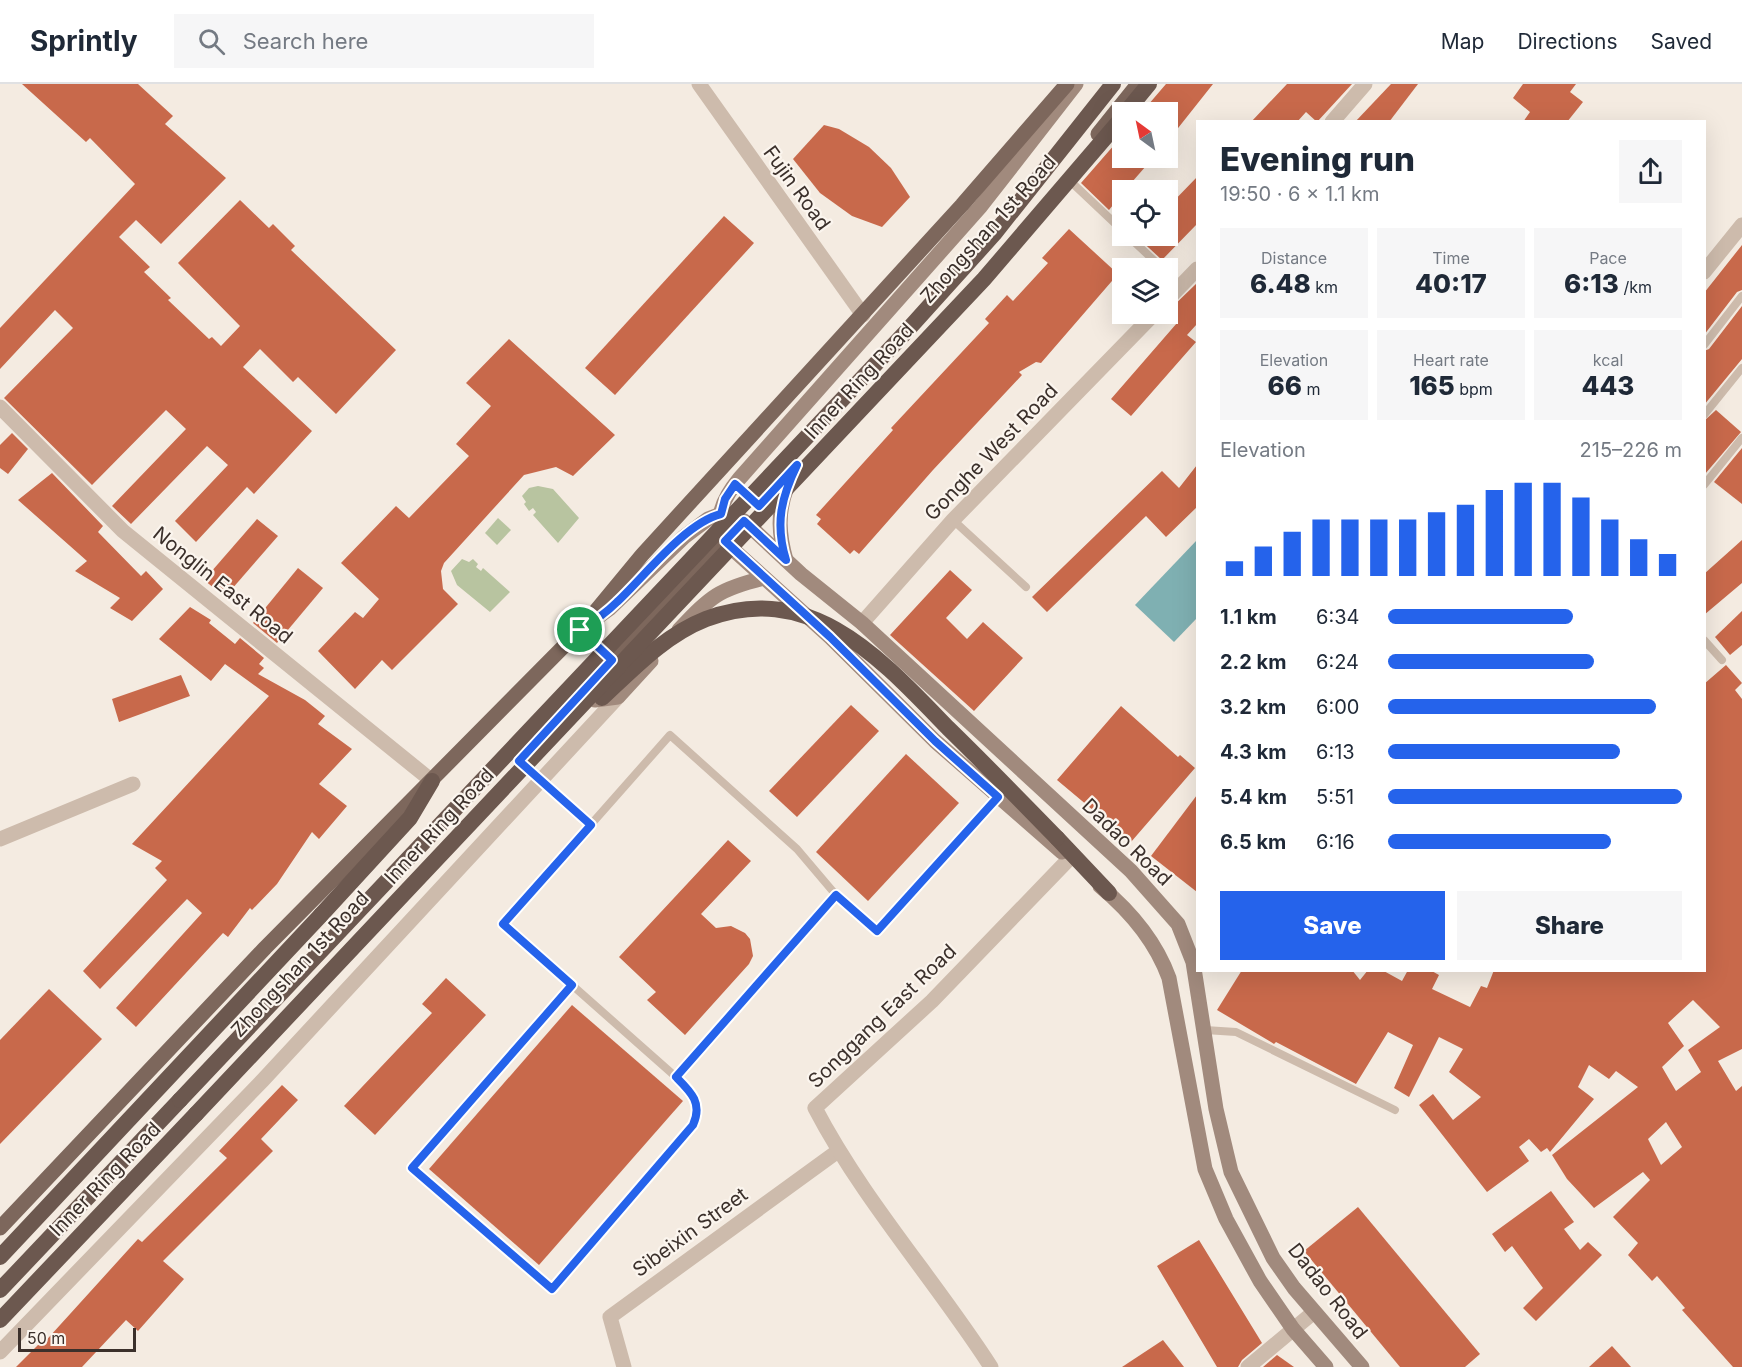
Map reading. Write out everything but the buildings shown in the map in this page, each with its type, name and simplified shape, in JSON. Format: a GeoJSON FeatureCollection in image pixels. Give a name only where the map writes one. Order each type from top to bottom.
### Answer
{"type":"FeatureCollection","features":[{"type":"Feature","properties":{"kind":"highway","name":"Inner Ring Road"},"geometry":{"type":"LineString","coordinates":[[0,1290],[904,334],[994,234],[1113,84]]}},
{"type":"Feature","properties":{"kind":"highway"},"geometry":{"type":"LineString","coordinates":[[1134,102],[1149,84]]}},
{"type":"Feature","properties":{"kind":"highway","name":"Inner Ring Road"},"geometry":{"type":"LineString","coordinates":[[0,1320],[991,271],[1112,130]]}},
{"type":"Feature","properties":{"kind":"highway"},"geometry":{"type":"LineString","coordinates":[[501,790],[641,663],[685,629],[704,620],[739,609],[785,610],[829,624],[869,651],[898,676],[1109,893]]}},
{"type":"Feature","properties":{"kind":"highway"},"geometry":{"type":"LineString","coordinates":[[0,1257],[410,818],[432,781]]}},
{"type":"Feature","properties":{"kind":"main road","name":"Zhongshan 1st Road"},"geometry":{"type":"LineString","coordinates":[[0,1228],[257,956],[580,630],[642,555],[863,315],[998,165],[1067,84]]}},
{"type":"Feature","properties":{"kind":"main road"},"geometry":{"type":"LineString","coordinates":[[1076,84],[981,206],[735,484],[725,499],[720,532],[725,541],[830,637],[935,741],[1109,893],[1151,940],[1161,956],[1169,978],[1205,1169],[1226,1219],[1248,1260],[1293,1329],[1326,1367]]}},
{"type":"Feature","properties":{"kind":"main road","name":"Zhongshan 1st Road"},"geometry":{"type":"LineString","coordinates":[[0,1313],[612,660],[994,258],[1065,176],[1138,84]]}},
{"type":"Feature","properties":{"kind":"main road"},"geometry":{"type":"LineString","coordinates":[[786,560],[781,543],[780,514],[782,500],[797,465]]}},
{"type":"Feature","properties":{"kind":"main road"},"geometry":{"type":"LineString","coordinates":[[735,484],[759,506]]}},
{"type":"Feature","properties":{"kind":"main road"},"geometry":{"type":"LineString","coordinates":[[612,660],[580,630],[609,609],[684,537],[708,519],[721,514],[744,521]]}},
{"type":"Feature","properties":{"kind":"main road","name":"Dadao Road"},"geometry":{"type":"LineString","coordinates":[[744,521],[786,560],[862,623],[1131,871],[1178,924],[1195,959]]}},
{"type":"Feature","properties":{"kind":"main road"},"geometry":{"type":"LineString","coordinates":[[571,704],[618,697],[715,594],[727,588],[764,578]]}},
{"type":"Feature","properties":{"kind":"main road","name":"Dadao Road"},"geometry":{"type":"LineString","coordinates":[[1197,972],[1216,1109],[1231,1172],[1273,1258],[1314,1312],[1362,1367]]}},
{"type":"Feature","properties":{"kind":"street","name":"Fujin Road"},"geometry":{"type":"LineString","coordinates":[[699,84],[863,315]]}},
{"type":"Feature","properties":{"kind":"street"},"geometry":{"type":"LineString","coordinates":[[1334,120],[1365,84]]}},
{"type":"Feature","properties":{"kind":"street"},"geometry":{"type":"LineString","coordinates":[[1706,270],[1737,243],[1742,225]]}},
{"type":"Feature","properties":{"kind":"street"},"geometry":{"type":"LineString","coordinates":[[1180,286],[1196,270]]}},
{"type":"Feature","properties":{"kind":"street","name":"Gonghe West Road"},"geometry":{"type":"LineString","coordinates":[[862,623],[953,520],[1144,324]]}},
{"type":"Feature","properties":{"kind":"street","name":"Nonglin East Road"},"geometry":{"type":"LineString","coordinates":[[0,407],[123,531],[432,781]]}},
{"type":"Feature","properties":{"kind":"street"},"geometry":{"type":"LineString","coordinates":[[0,1352],[163,1186],[618,697]]}},
{"type":"Feature","properties":{"kind":"street"},"geometry":{"type":"LineString","coordinates":[[519,761],[541,780]]}},
{"type":"Feature","properties":{"kind":"street"},"geometry":{"type":"LineString","coordinates":[[0,839],[133,784]]}},
{"type":"Feature","properties":{"kind":"street","name":"Songgang East Road"},"geometry":{"type":"LineString","coordinates":[[991,1367],[954,1309],[838,1151],[815,1108],[932,1001],[1069,859]]}},
{"type":"Feature","properties":{"kind":"street","name":"Sibeixin Street"},"geometry":{"type":"LineString","coordinates":[[624,1367],[610,1317],[838,1151]]}},
{"type":"Feature","properties":{"kind":"street"},"geometry":{"type":"LineString","coordinates":[[1248,1367],[1314,1312]]}},
{"type":"Feature","properties":{"kind":"lane"},"geometry":{"type":"LineString","coordinates":[[1065,176],[1112,221]]}},
{"type":"Feature","properties":{"kind":"lane"},"geometry":{"type":"LineString","coordinates":[[1139,246],[1151,258]]}},
{"type":"Feature","properties":{"kind":"lane"},"geometry":{"type":"LineString","coordinates":[[1706,342],[1742,296]]}},
{"type":"Feature","properties":{"kind":"lane"},"geometry":{"type":"LineString","coordinates":[[1706,413],[1742,368]]}},
{"type":"Feature","properties":{"kind":"lane"},"geometry":{"type":"LineString","coordinates":[[1706,483],[1742,438]]}},
{"type":"Feature","properties":{"kind":"lane"},"geometry":{"type":"LineString","coordinates":[[953,520],[1026,587]]}},
{"type":"Feature","properties":{"kind":"lane"},"geometry":{"type":"LineString","coordinates":[[1706,642],[1722,660]]}},
{"type":"Feature","properties":{"kind":"lane"},"geometry":{"type":"LineString","coordinates":[[572,985],[412,1168],[552,1289],[693,1125],[697,1106],[694,1097],[676,1077],[572,985],[503,924],[670,735],[797,849],[836,895],[877,931],[998,797]]}},
{"type":"Feature","properties":{"kind":"lane"},"geometry":{"type":"LineString","coordinates":[[541,780],[591,825]]}},
{"type":"Feature","properties":{"kind":"lane"},"geometry":{"type":"LineString","coordinates":[[676,1077],[836,895]]}},
{"type":"Feature","properties":{"kind":"lane"},"geometry":{"type":"LineString","coordinates":[[1205,1030],[1236,1032],[1395,1110]]}},
{"type":"Feature","properties":{"kind":"green space"},"geometry":{"type":"Polygon","coordinates":[[[538,486],[553,489],[579,518],[558,543],[533,515],[536,512],[533,508],[529,511],[524,504],[526,502],[522,496],[529,488],[538,486]]]}},
{"type":"Feature","properties":{"kind":"green space"},"geometry":{"type":"Polygon","coordinates":[[[498,518],[511,530],[497,545],[485,533],[498,518]]]}},
{"type":"Feature","properties":{"kind":"green space"},"geometry":{"type":"Polygon","coordinates":[[[462,559],[469,562],[473,559],[478,564],[476,567],[481,571],[483,568],[510,592],[490,612],[457,585],[451,571],[462,559]]]}},
{"type":"Feature","properties":{"kind":"water"},"geometry":{"type":"Polygon","coordinates":[[[1196,541],[1196,619],[1174,642],[1135,605],[1196,541]]]}},
{"type":"Feature","properties":{"kind":"route"},"geometry":{"type":"LineString","coordinates":[[797,465],[782,500],[780,514],[781,543],[786,560],[744,521],[725,541],[830,637],[935,741],[998,797],[877,931],[836,895],[676,1077],[694,1097],[697,1116],[693,1125],[552,1289],[412,1168],[572,985],[503,924],[591,825],[519,761],[612,660],[580,630],[609,609],[684,537],[708,519],[721,514],[725,499],[735,484],[759,506],[797,465]]}}]}
